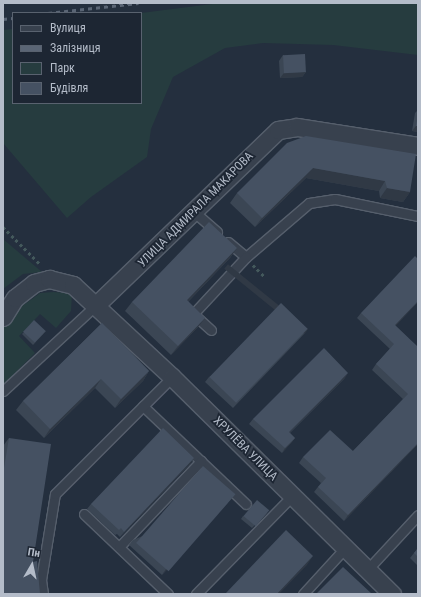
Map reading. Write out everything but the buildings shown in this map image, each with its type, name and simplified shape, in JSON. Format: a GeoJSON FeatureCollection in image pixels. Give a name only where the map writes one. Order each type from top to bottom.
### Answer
{"type":"FeatureCollection","features":[{"type":"Feature","properties":{"kind":"street","name":"УЛИЦА АДМИРАЛА МАКАРОВА"},"geometry":{"type":"LineString","coordinates":[[96,306],[137,268],[270,136],[287,127],[418,146]]}},
{"type":"Feature","properties":{"kind":"street"},"geometry":{"type":"LineString","coordinates":[[3,317],[8,306],[27,287],[42,280],[56,280],[73,285],[96,306]]}},
{"type":"Feature","properties":{"kind":"street","name":"ХРУЛЁВА УЛИЦА"},"geometry":{"type":"LineString","coordinates":[[96,306],[172,377],[392,594]]}},
{"type":"Feature","properties":{"kind":"lane"},"geometry":{"type":"LineString","coordinates":[[211,330],[193,314],[246,258],[309,203],[335,200],[418,216]]}},
{"type":"Feature","properties":{"kind":"lane"},"geometry":{"type":"LineString","coordinates":[[193,211],[246,258]]}},
{"type":"Feature","properties":{"kind":"lane"},"geometry":{"type":"LineString","coordinates":[[3,391],[96,306]]}},
{"type":"Feature","properties":{"kind":"lane"},"geometry":{"type":"LineString","coordinates":[[43,594],[41,580],[55,494],[172,377]]}},
{"type":"Feature","properties":{"kind":"lane"},"geometry":{"type":"LineString","coordinates":[[143,406],[246,504]]}},
{"type":"Feature","properties":{"kind":"lane"},"geometry":{"type":"LineString","coordinates":[[119,547],[201,461]]}},
{"type":"Feature","properties":{"kind":"lane"},"geometry":{"type":"LineString","coordinates":[[196,594],[292,496]]}},
{"type":"Feature","properties":{"kind":"lane"},"geometry":{"type":"LineString","coordinates":[[84,514],[168,594]]}},
{"type":"Feature","properties":{"kind":"lane"},"geometry":{"type":"LineString","coordinates":[[367,570],[418,515]]}},
{"type":"Feature","properties":{"kind":"lane"},"geometry":{"type":"LineString","coordinates":[[303,594],[345,548]]}},
{"type":"Feature","properties":{"kind":"path"},"geometry":{"type":"LineString","coordinates":[[3,227],[56,280]]}},
{"type":"Feature","properties":{"kind":"green space"},"geometry":{"type":"Polygon","coordinates":[[[220,3],[418,3],[418,55],[333,45],[263,43],[225,48],[173,77],[151,129],[147,157],[91,197],[67,218],[3,143],[3,30],[12,29],[12,104],[142,104],[142,13],[220,3]]]}},
{"type":"Feature","properties":{"kind":"green space"},"geometry":{"type":"Polygon","coordinates":[[[3,239],[42,272],[23,274],[3,289],[3,239]]]}},
{"type":"Feature","properties":{"kind":"green space"},"geometry":{"type":"Polygon","coordinates":[[[40,293],[72,293],[71,311],[56,328],[40,314],[19,336],[35,353],[3,385],[4,326],[12,313],[40,293]]]}},
{"type":"Feature","properties":{"kind":"railway"},"geometry":{"type":"LineString","coordinates":[[57,12],[138,3]]}},
{"type":"Feature","properties":{"kind":"railway"},"geometry":{"type":"LineString","coordinates":[[3,19],[12,18]]}}]}
